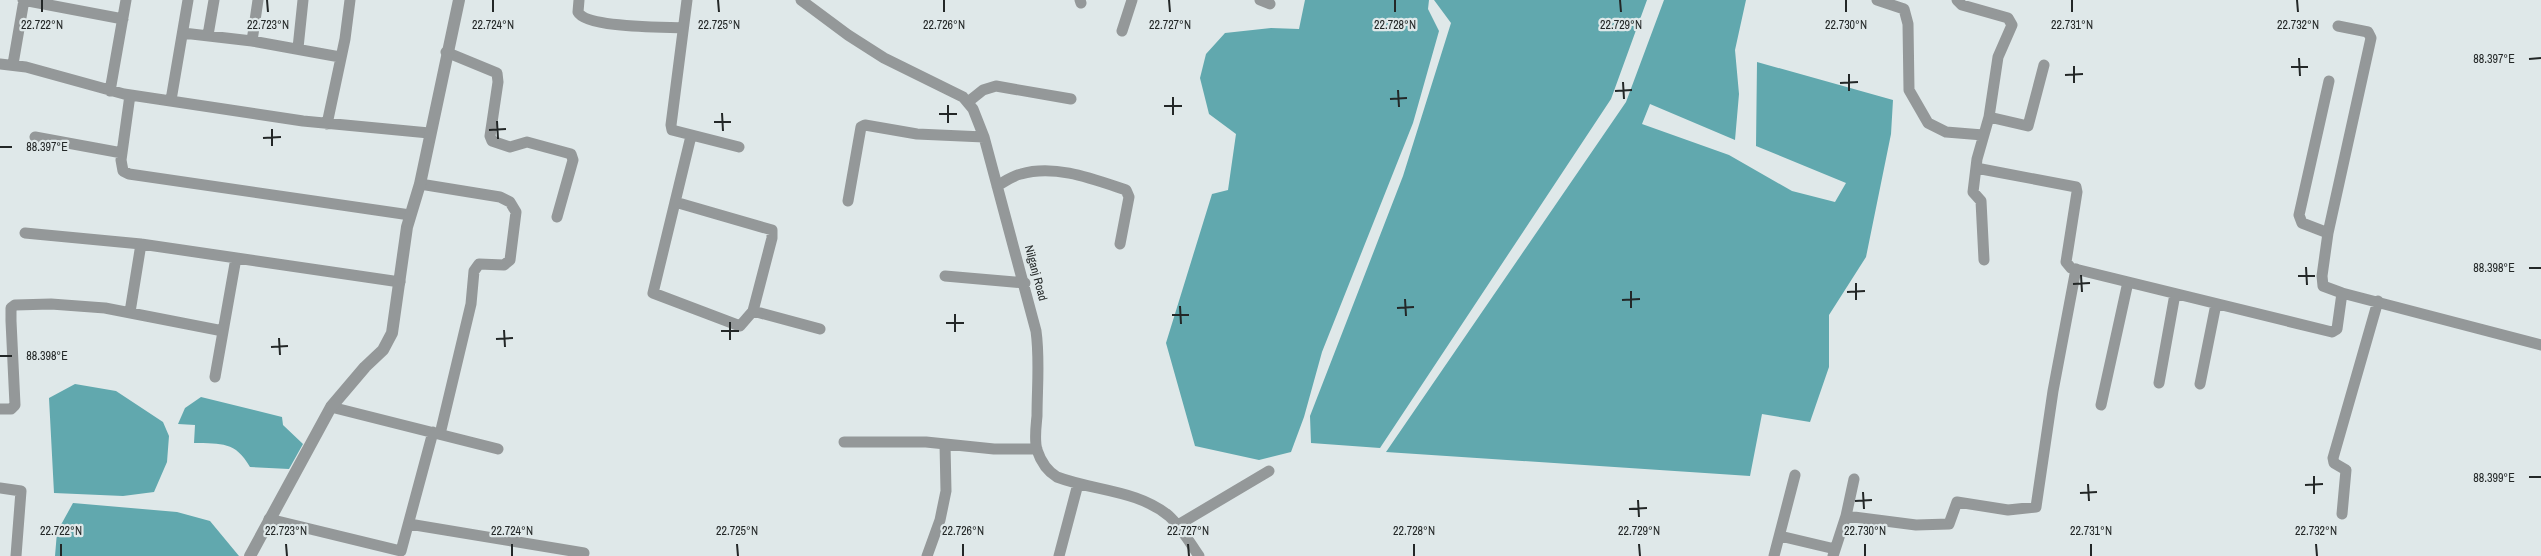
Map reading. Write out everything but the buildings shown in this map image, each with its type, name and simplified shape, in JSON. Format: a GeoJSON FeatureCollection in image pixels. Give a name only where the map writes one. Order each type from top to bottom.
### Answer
{"type":"FeatureCollection","features":[{"type":"Feature","properties":{"kind":"street"},"geometry":{"type":"LineString","coordinates":[[13,64],[23,0],[123,19]]}},
{"type":"Feature","properties":{"kind":"street"},"geometry":{"type":"LineString","coordinates":[[110,91],[126,0]]}},
{"type":"Feature","properties":{"kind":"street"},"geometry":{"type":"LineString","coordinates":[[171,100],[188,0]]}},
{"type":"Feature","properties":{"kind":"street"},"geometry":{"type":"LineString","coordinates":[[208,35],[214,0]]}},
{"type":"Feature","properties":{"kind":"street"},"geometry":{"type":"LineString","coordinates":[[252,41],[258,0]]}},
{"type":"Feature","properties":{"kind":"street"},"geometry":{"type":"LineString","coordinates":[[298,48],[303,0]]}},
{"type":"Feature","properties":{"kind":"street"},"geometry":{"type":"LineString","coordinates":[[327,124],[350,0]]}},
{"type":"Feature","properties":{"kind":"street"},"geometry":{"type":"LineString","coordinates":[[250,556],[331,407],[388,343],[396,314],[410,215],[420,184],[446,52],[459,0]]}},
{"type":"Feature","properties":{"kind":"street"},"geometry":{"type":"LineString","coordinates":[[579,0],[578,12],[584,19],[626,26],[683,28]]}},
{"type":"Feature","properties":{"kind":"street"},"geometry":{"type":"LineString","coordinates":[[687,0],[670,124],[672,130],[677,133],[740,147]]}},
{"type":"Feature","properties":{"kind":"street"},"geometry":{"type":"LineString","coordinates":[[801,0],[848,35],[884,58],[952,90],[968,102],[983,90],[996,86],[1071,99]]}},
{"type":"Feature","properties":{"kind":"street"},"geometry":{"type":"LineString","coordinates":[[1122,31],[1132,0]]}},
{"type":"Feature","properties":{"kind":"street"},"geometry":{"type":"LineString","coordinates":[[1877,0],[1904,9],[1908,24],[1909,90],[1928,123],[1946,132],[1983,135]]}},
{"type":"Feature","properties":{"kind":"street"},"geometry":{"type":"LineString","coordinates":[[1957,0],[1962,5],[2008,18],[2012,25],[1998,57],[1989,117],[1983,135],[1973,192],[1981,201],[1984,260]]}},
{"type":"Feature","properties":{"kind":"street"},"geometry":{"type":"LineString","coordinates":[[2338,26],[2368,32],[2371,38],[2328,234],[2322,284],[2327,289],[2541,345]]}},
{"type":"Feature","properties":{"kind":"street"},"geometry":{"type":"LineString","coordinates":[[183,33],[298,48],[340,57]]}},
{"type":"Feature","properties":{"kind":"street"},"geometry":{"type":"LineString","coordinates":[[446,52],[497,73],[498,82],[490,136],[492,141],[510,147],[527,142],[571,154],[573,160],[557,217]]}},
{"type":"Feature","properties":{"kind":"street"},"geometry":{"type":"LineString","coordinates":[[0,64],[13,64],[130,95],[327,124],[430,133]]}},
{"type":"Feature","properties":{"kind":"street"},"geometry":{"type":"LineString","coordinates":[[1989,117],[2028,126],[2044,65]]}},
{"type":"Feature","properties":{"kind":"street"},"geometry":{"type":"LineString","coordinates":[[2328,234],[2302,223],[2299,215],[2329,81]]}},
{"type":"Feature","properties":{"kind":"street"},"geometry":{"type":"LineString","coordinates":[[130,95],[121,167],[129,174],[410,215]]}},
{"type":"Feature","properties":{"kind":"street","name":"Nilganj Road"},"geometry":{"type":"LineString","coordinates":[[968,102],[984,137],[1025,283],[1038,342],[1037,449],[1049,472],[1078,484],[1112,491],[1147,502],[1178,525],[1199,556]]}},
{"type":"Feature","properties":{"kind":"street"},"geometry":{"type":"LineString","coordinates":[[848,201],[861,127],[865,125],[917,134],[984,137]]}},
{"type":"Feature","properties":{"kind":"street"},"geometry":{"type":"LineString","coordinates":[[675,202],[772,230],[772,238],[753,312],[740,326],[653,293],[675,202],[691,136]]}},
{"type":"Feature","properties":{"kind":"street"},"geometry":{"type":"LineString","coordinates":[[35,137],[122,152]]}},
{"type":"Feature","properties":{"kind":"street"},"geometry":{"type":"LineString","coordinates":[[1976,168],[2076,187],[2077,192],[2066,262],[2068,266],[2076,269],[2333,332],[2336,329],[2342,293]]}},
{"type":"Feature","properties":{"kind":"street"},"geometry":{"type":"LineString","coordinates":[[997,186],[1024,173],[1064,172],[1126,190],[1129,197],[1120,244]]}},
{"type":"Feature","properties":{"kind":"street"},"geometry":{"type":"LineString","coordinates":[[269,519],[401,551],[471,304],[474,271],[479,264],[504,265],[510,260],[516,212],[510,202],[500,198],[420,184]]}},
{"type":"Feature","properties":{"kind":"street"},"geometry":{"type":"LineString","coordinates":[[25,233],[141,244],[400,282]]}},
{"type":"Feature","properties":{"kind":"street"},"geometry":{"type":"LineString","coordinates":[[130,312],[141,244]]}},
{"type":"Feature","properties":{"kind":"street"},"geometry":{"type":"LineString","coordinates":[[215,377],[236,258]]}},
{"type":"Feature","properties":{"kind":"street"},"geometry":{"type":"LineString","coordinates":[[1846,516],[1916,525],[1949,524],[1957,502],[2008,510],[2036,507],[2053,391],[2076,269]]}},
{"type":"Feature","properties":{"kind":"street"},"geometry":{"type":"LineString","coordinates":[[945,276],[1025,283]]}},
{"type":"Feature","properties":{"kind":"street"},"geometry":{"type":"LineString","coordinates":[[2101,405],[2128,282]]}},
{"type":"Feature","properties":{"kind":"street"},"geometry":{"type":"LineString","coordinates":[[2159,384],[2175,294]]}},
{"type":"Feature","properties":{"kind":"street"},"geometry":{"type":"LineString","coordinates":[[2342,514],[2346,470],[2334,463],[2334,455],[2378,301]]}},
{"type":"Feature","properties":{"kind":"street"},"geometry":{"type":"LineString","coordinates":[[0,409],[11,409],[15,405],[11,321],[13,306],[51,304],[105,308],[223,331]]}},
{"type":"Feature","properties":{"kind":"street"},"geometry":{"type":"LineString","coordinates":[[2200,384],[2216,304]]}},
{"type":"Feature","properties":{"kind":"street"},"geometry":{"type":"LineString","coordinates":[[753,312],[820,329]]}},
{"type":"Feature","properties":{"kind":"street"},"geometry":{"type":"LineString","coordinates":[[331,407],[498,450]]}},
{"type":"Feature","properties":{"kind":"street"},"geometry":{"type":"LineString","coordinates":[[844,442],[945,444],[994,449],[1037,449]]}},
{"type":"Feature","properties":{"kind":"street"},"geometry":{"type":"LineString","coordinates":[[927,556],[940,520],[946,491],[945,444]]}},
{"type":"Feature","properties":{"kind":"street"},"geometry":{"type":"LineString","coordinates":[[1178,525],[1269,471]]}},
{"type":"Feature","properties":{"kind":"street"},"geometry":{"type":"LineString","coordinates":[[1774,556],[1795,475]]}},
{"type":"Feature","properties":{"kind":"street"},"geometry":{"type":"LineString","coordinates":[[1780,536],[1834,552],[1846,516],[1854,479]]}},
{"type":"Feature","properties":{"kind":"street"},"geometry":{"type":"LineString","coordinates":[[1059,556],[1078,484]]}},
{"type":"Feature","properties":{"kind":"street"},"geometry":{"type":"LineString","coordinates":[[0,488],[21,491],[16,556]]}},
{"type":"Feature","properties":{"kind":"street"},"geometry":{"type":"LineString","coordinates":[[409,524],[584,553]]}},
{"type":"Feature","properties":{"kind":"water"},"geometry":{"type":"Polygon","coordinates":[[[1305,0],[1429,0],[1428,9],[1439,31],[1413,123],[1322,352],[1304,417],[1291,452],[1259,460],[1195,446],[1166,343],[1212,194],[1228,190],[1236,134],[1209,114],[1200,78],[1206,54],[1225,33],[1271,28],[1299,29],[1305,0]]]}},
{"type":"Feature","properties":{"kind":"water"},"geometry":{"type":"Polygon","coordinates":[[[1434,0],[1647,0],[1611,99],[1380,448],[1311,443],[1310,416],[1403,176],[1451,23],[1434,0]]]}},
{"type":"Feature","properties":{"kind":"water"},"geometry":{"type":"Polygon","coordinates":[[[1664,0],[1746,0],[1735,50],[1739,94],[1735,140],[1650,104],[1642,124],[1729,155],[1792,191],[1835,202],[1846,183],[1756,146],[1757,62],[1893,100],[1891,134],[1866,257],[1829,315],[1829,367],[1810,422],[1762,414],[1750,476],[1386,452],[1626,102],[1664,0]]]}},
{"type":"Feature","properties":{"kind":"water"},"geometry":{"type":"Polygon","coordinates":[[[75,384],[116,391],[163,422],[169,436],[167,462],[154,492],[123,496],[54,493],[49,398],[75,384]]]}},
{"type":"Feature","properties":{"kind":"water"},"geometry":{"type":"Polygon","coordinates":[[[201,397],[282,417],[283,425],[303,444],[289,469],[250,467],[239,452],[233,448],[220,444],[194,443],[195,425],[178,424],[185,408],[201,397]]]}},
{"type":"Feature","properties":{"kind":"water"},"geometry":{"type":"Polygon","coordinates":[[[73,503],[177,512],[210,521],[239,556],[55,556],[57,532],[73,503]]]}}]}
